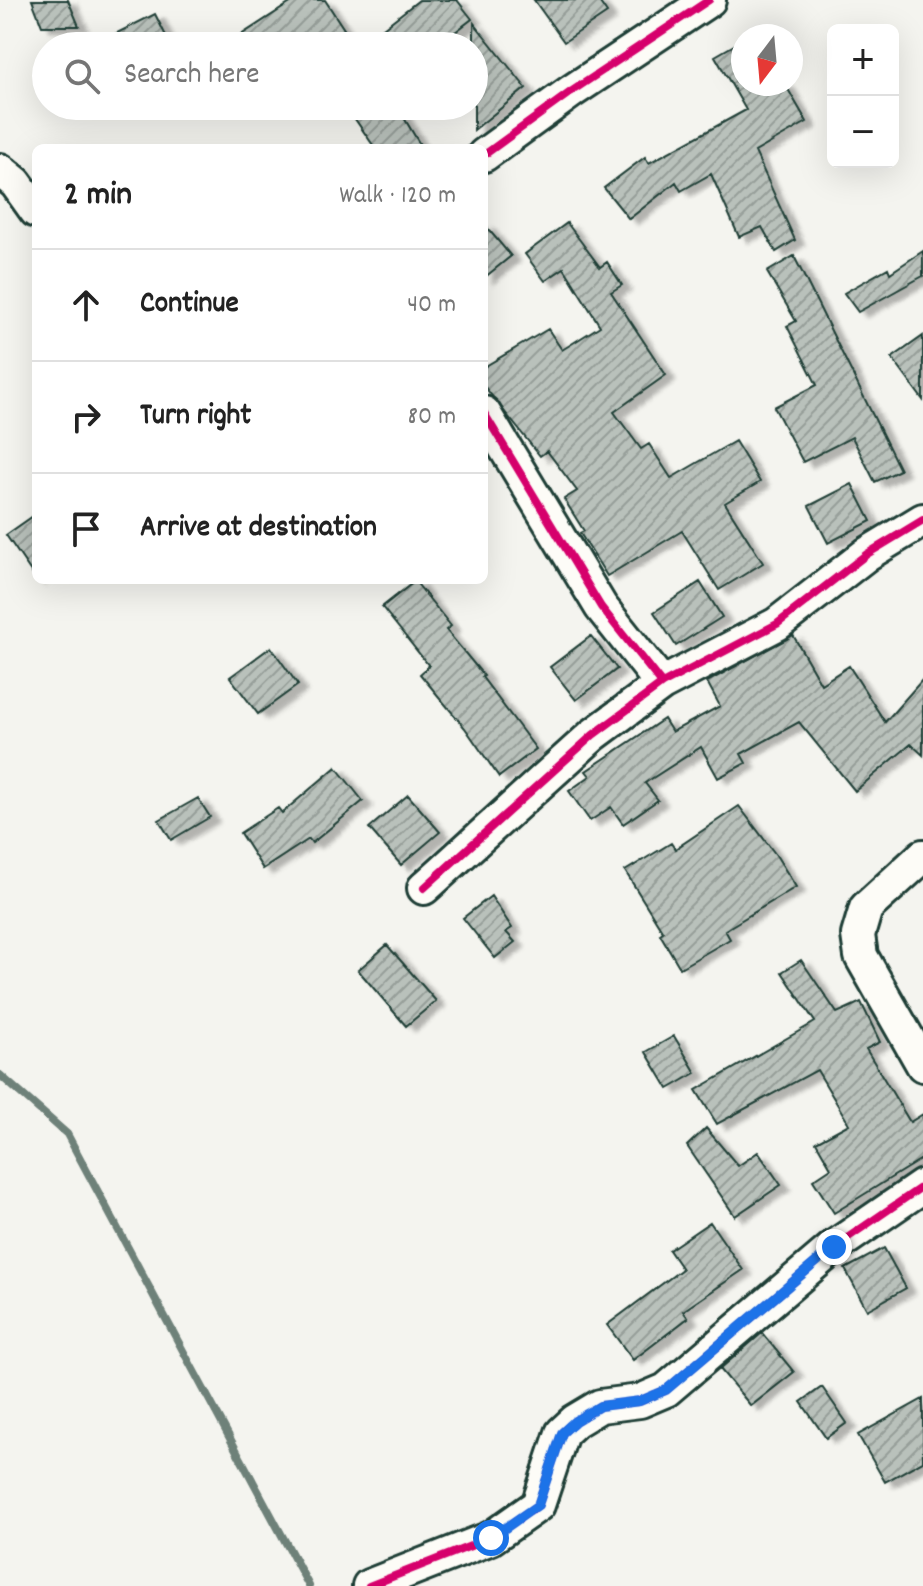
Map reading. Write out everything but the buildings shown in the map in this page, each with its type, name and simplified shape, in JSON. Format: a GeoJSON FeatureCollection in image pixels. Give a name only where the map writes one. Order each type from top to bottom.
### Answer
{"type":"FeatureCollection","features":[{"type":"Feature","properties":{"kind":"street"},"geometry":{"type":"LineString","coordinates":[[488,152],[572,91],[709,0]]}},
{"type":"Feature","properties":{"kind":"street"},"geometry":{"type":"LineString","coordinates":[[0,170],[16,183],[32,205]]}},
{"type":"Feature","properties":{"kind":"street"},"geometry":{"type":"LineString","coordinates":[[488,420],[601,607],[662,684]]}},
{"type":"Feature","properties":{"kind":"street"},"geometry":{"type":"LineString","coordinates":[[424,888],[593,735],[662,684],[777,624],[867,554],[923,520]]}},
{"type":"Feature","properties":{"kind":"street"},"geometry":{"type":"LineString","coordinates":[[923,856],[866,908],[858,935],[861,956],[923,1065]]}},
{"type":"Feature","properties":{"kind":"street"},"geometry":{"type":"LineString","coordinates":[[369,1586],[491,1538],[538,1505],[562,1433],[575,1421],[600,1406],[640,1401],[666,1390],[834,1247],[923,1186]]}},
{"type":"Feature","properties":{"kind":"waterway"},"geometry":{"type":"LineString","coordinates":[[0,1075],[67,1134],[309,1586]]}},
{"type":"Feature","properties":{"kind":"cycle path"},"geometry":{"type":"LineString","coordinates":[[488,152],[572,91],[709,0]]}},
{"type":"Feature","properties":{"kind":"cycle path"},"geometry":{"type":"LineString","coordinates":[[488,420],[601,607],[662,684]]}},
{"type":"Feature","properties":{"kind":"cycle path"},"geometry":{"type":"LineString","coordinates":[[424,888],[593,735],[662,684],[777,624],[867,554],[923,520]]}},
{"type":"Feature","properties":{"kind":"cycle path"},"geometry":{"type":"LineString","coordinates":[[369,1586],[491,1538],[538,1505],[562,1433],[575,1421],[600,1406],[640,1401],[666,1390],[834,1247],[923,1186]]}},
{"type":"Feature","properties":{"kind":"route"},"geometry":{"type":"LineString","coordinates":[[491,1538],[538,1505],[562,1433],[575,1421],[600,1406],[640,1401],[666,1390],[834,1247]]}}]}
